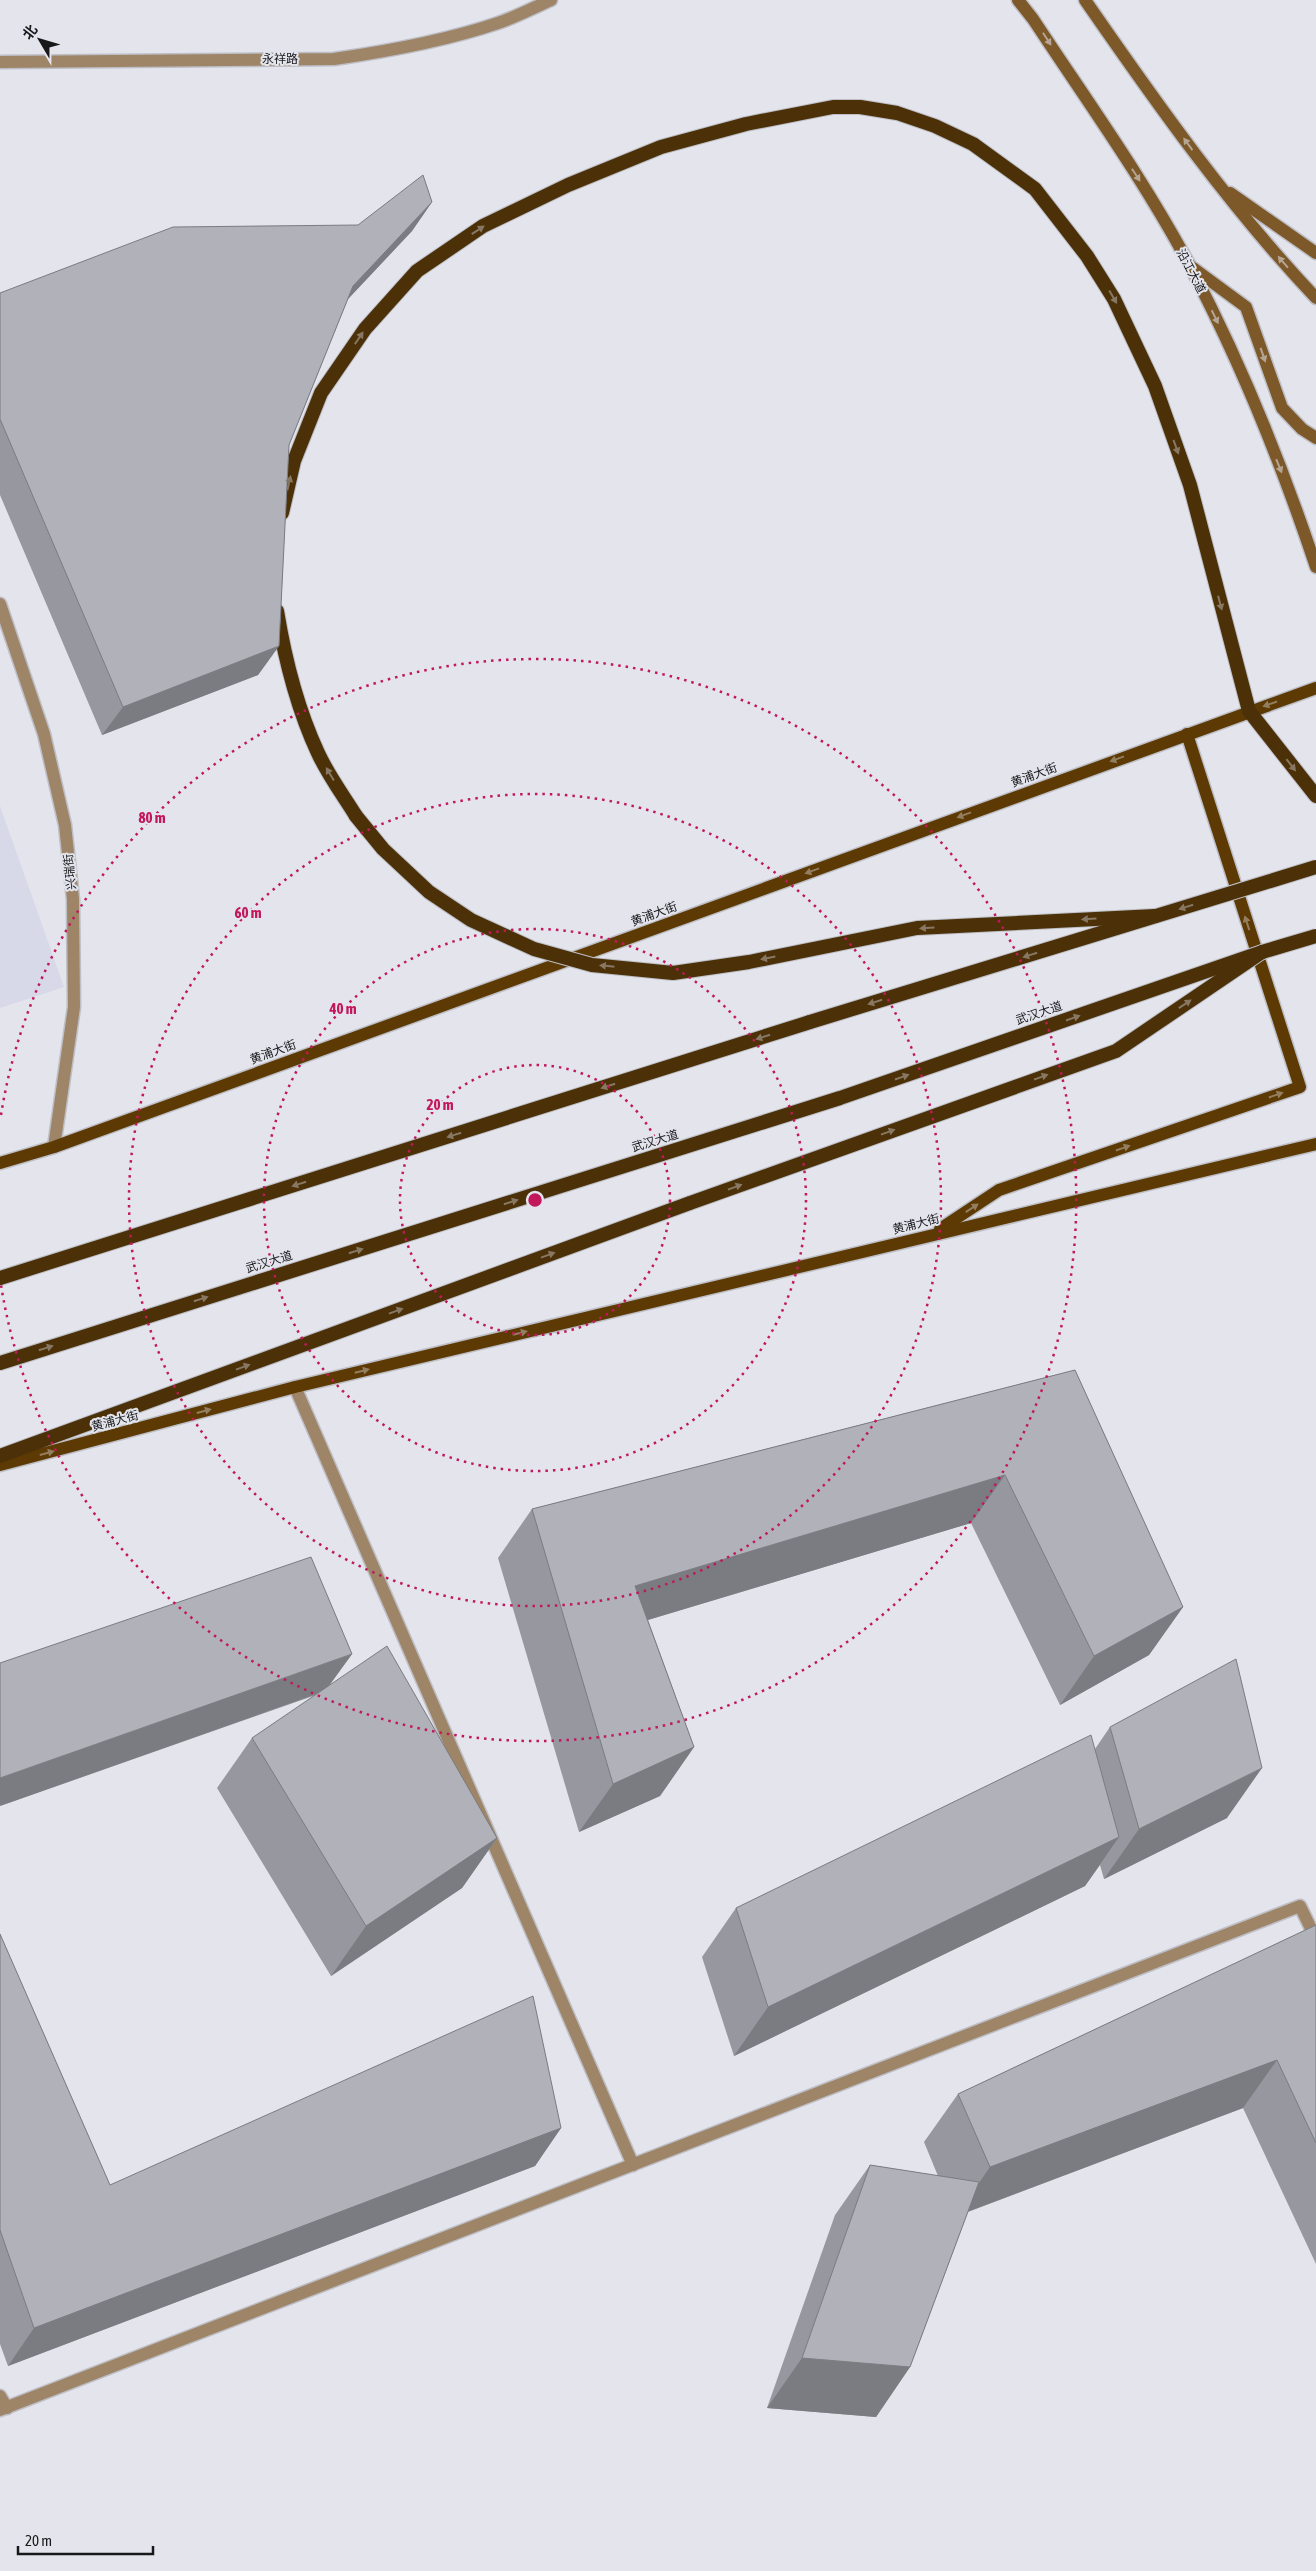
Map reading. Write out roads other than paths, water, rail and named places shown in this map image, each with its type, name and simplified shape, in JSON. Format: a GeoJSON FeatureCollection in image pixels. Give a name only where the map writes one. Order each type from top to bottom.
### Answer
{"type":"FeatureCollection","features":[{"type":"Feature","properties":{"kind":"highway"},"geometry":{"type":"LineString","coordinates":[[280,525],[294,461],[321,393],[365,329],[417,271],[483,226],[568,185],[661,147],[746,124],[833,107],[860,107],[897,113],[935,126],[973,144],[1006,166],[1035,189],[1087,256],[1114,299],[1155,386],[1190,485],[1249,711],[1316,796]]}},
{"type":"Feature","properties":{"kind":"highway"},"geometry":{"type":"LineString","coordinates":[[276,592],[282,646],[296,698],[319,754],[356,816],[383,849],[429,892],[471,920],[534,949],[592,965],[673,973],[748,962],[917,928],[1156,916]]}},
{"type":"Feature","properties":{"kind":"highway"},"geometry":{"type":"LineString","coordinates":[[0,1278],[810,1022],[1316,866]]}},
{"type":"Feature","properties":{"kind":"highway","name":"武汉大道"},"geometry":{"type":"LineString","coordinates":[[0,1363],[840,1098],[1262,952],[1316,936]]}},
{"type":"Feature","properties":{"kind":"highway"},"geometry":{"type":"LineString","coordinates":[[0,1456],[690,1203],[1116,1051],[1262,952]]}},
{"type":"Feature","properties":{"kind":"main road","name":"沿江大道"},"geometry":{"type":"LineString","coordinates":[[1018,0],[1033,19],[1140,181],[1191,267],[1235,356],[1302,525],[1316,567]]}},
{"type":"Feature","properties":{"kind":"main road"},"geometry":{"type":"LineString","coordinates":[[1085,0],[1217,184],[1285,265],[1316,298]]}},
{"type":"Feature","properties":{"kind":"main road"},"geometry":{"type":"LineString","coordinates":[[1217,184],[1316,253]]}},
{"type":"Feature","properties":{"kind":"main road"},"geometry":{"type":"LineString","coordinates":[[1191,267],[1246,307],[1282,408],[1302,430],[1316,438]]}},
{"type":"Feature","properties":{"kind":"main road","name":"黄浦大街"},"geometry":{"type":"LineString","coordinates":[[0,1163],[54,1147],[1316,688]]}},
{"type":"Feature","properties":{"kind":"main road"},"geometry":{"type":"LineString","coordinates":[[932,1234],[1000,1190],[1300,1087],[1187,734]]}},
{"type":"Feature","properties":{"kind":"main road","name":"黄浦大街"},"geometry":{"type":"LineString","coordinates":[[0,1465],[295,1387],[1316,1144]]}},
{"type":"Feature","properties":{"kind":"street","name":"永祥路"},"geometry":{"type":"LineString","coordinates":[[0,62],[334,59],[387,51],[452,37],[500,22],[551,0]]}},
{"type":"Feature","properties":{"kind":"street","name":"兴瑞街"},"geometry":{"type":"LineString","coordinates":[[0,604],[44,734],[65,825],[73,899],[74,1007],[54,1147]]}},
{"type":"Feature","properties":{"kind":"street"},"geometry":{"type":"LineString","coordinates":[[295,1387],[633,2165]]}},
{"type":"Feature","properties":{"kind":"street"},"geometry":{"type":"LineString","coordinates":[[0,2396],[4,2409],[1300,1906],[1316,1939]]}}]}
